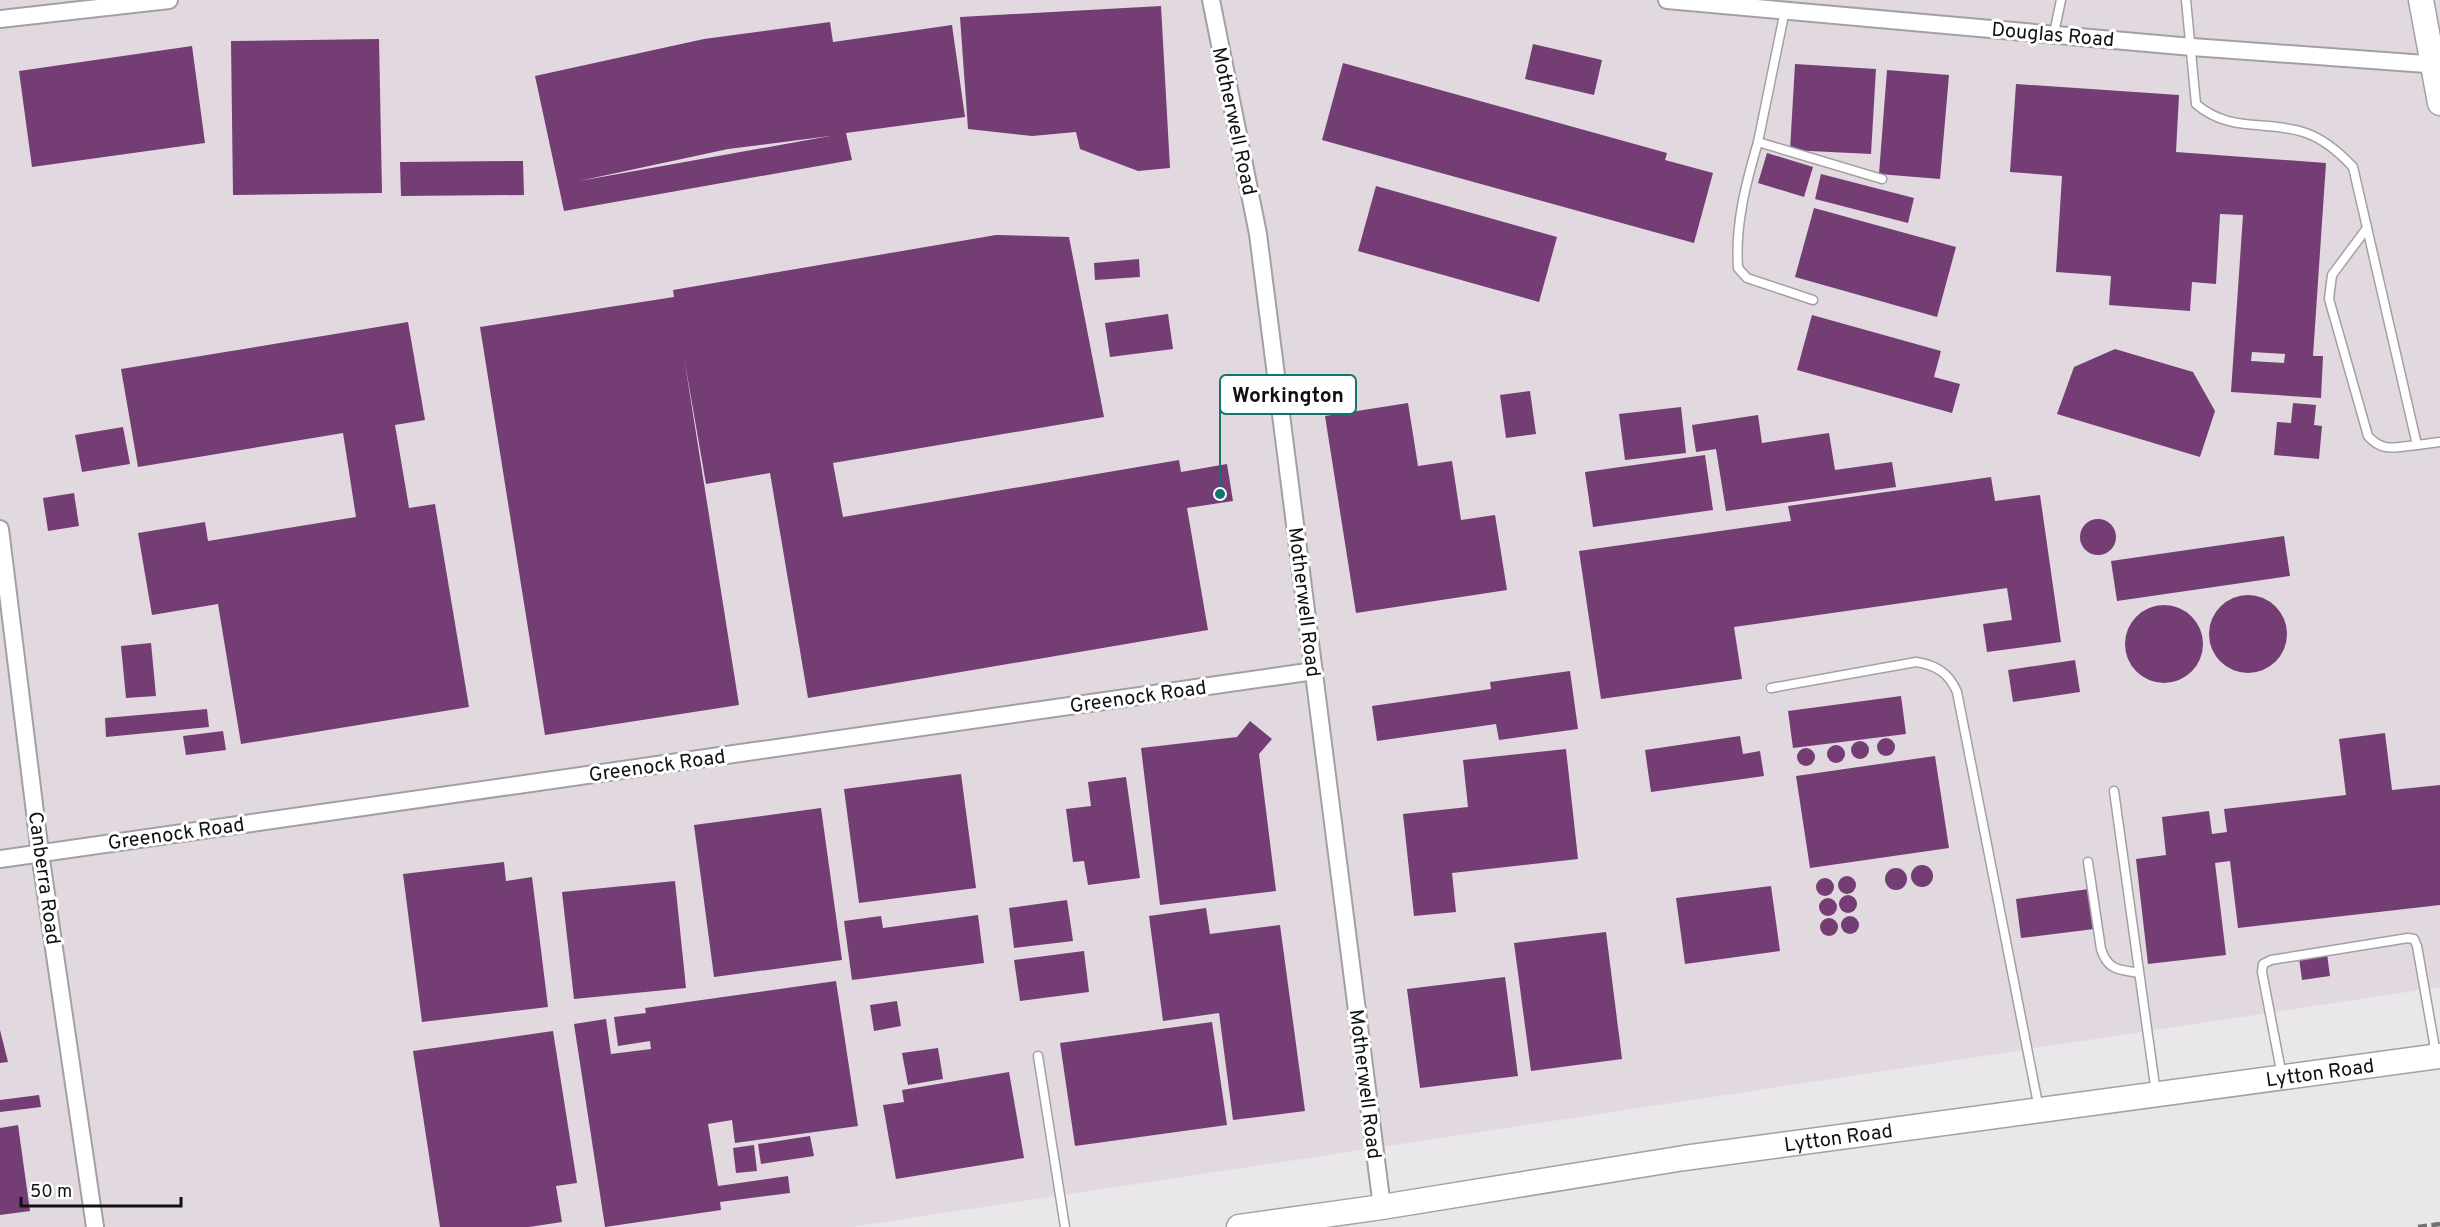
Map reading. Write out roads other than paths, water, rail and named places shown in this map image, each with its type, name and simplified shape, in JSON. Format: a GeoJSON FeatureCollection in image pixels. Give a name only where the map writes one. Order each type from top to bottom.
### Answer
{"type":"FeatureCollection","features":[{"type":"Feature","properties":{"kind":"main road"},"geometry":{"type":"LineString","coordinates":[[2421,0],[2436,65],[2440,103]]}},
{"type":"Feature","properties":{"kind":"main road","name":"Lytton Road"},"geometry":{"type":"LineString","coordinates":[[1239,1227],[1382,1207],[1684,1158],[2438,1056]]}},
{"type":"Feature","properties":{"kind":"street"},"geometry":{"type":"LineString","coordinates":[[0,19],[169,0]]}},
{"type":"Feature","properties":{"kind":"street","name":"Motherwell Road"},"geometry":{"type":"LineString","coordinates":[[1211,0],[1258,234],[1382,1207]]}},
{"type":"Feature","properties":{"kind":"street","name":"Douglas Road"},"geometry":{"type":"LineString","coordinates":[[1667,0],[2436,65]]}},
{"type":"Feature","properties":{"kind":"street","name":"Canberra Road"},"geometry":{"type":"LineString","coordinates":[[0,529],[40,853],[95,1227]]}},
{"type":"Feature","properties":{"kind":"street","name":"Greenock Road"},"geometry":{"type":"LineString","coordinates":[[0,859],[1314,671]]}},
{"type":"Feature","properties":{"kind":"lane"},"geometry":{"type":"LineString","coordinates":[[2054,33],[2061,0]]}},
{"type":"Feature","properties":{"kind":"lane"},"geometry":{"type":"LineString","coordinates":[[2186,0],[2196,104],[2209,115],[2225,121],[2304,132],[2338,151],[2353,167],[2417,444]]}},
{"type":"Feature","properties":{"kind":"lane"},"geometry":{"type":"LineString","coordinates":[[1785,10],[1758,142],[1743,196],[1736,246],[1738,268],[1747,278],[1813,300]]}},
{"type":"Feature","properties":{"kind":"lane"},"geometry":{"type":"LineString","coordinates":[[1758,142],[1882,179]]}},
{"type":"Feature","properties":{"kind":"lane"},"geometry":{"type":"LineString","coordinates":[[2367,228],[2332,275],[2329,299],[2368,436],[2376,445],[2390,448],[2440,442]]}},
{"type":"Feature","properties":{"kind":"lane"},"geometry":{"type":"LineString","coordinates":[[1771,688],[1916,662],[1930,664],[1943,671],[1953,681],[2039,1109]]}},
{"type":"Feature","properties":{"kind":"lane"},"geometry":{"type":"LineString","coordinates":[[2114,791],[2156,1094]]}},
{"type":"Feature","properties":{"kind":"lane"},"geometry":{"type":"LineString","coordinates":[[2088,862],[2105,962],[2111,967],[2139,973]]}},
{"type":"Feature","properties":{"kind":"lane"},"geometry":{"type":"LineString","coordinates":[[2282,1077],[2262,972],[2263,964],[2271,960],[2408,938],[2414,939],[2417,946],[2438,1056]]}},
{"type":"Feature","properties":{"kind":"lane"},"geometry":{"type":"LineString","coordinates":[[1038,1056],[1065,1227]]}},
{"type":"Feature","properties":{"kind":"railway"},"geometry":{"type":"LineString","coordinates":[[2418,1227],[2440,1224]]}},
{"type":"Feature","properties":{"kind":"place","name":"Workington"},"geometry":{"type":"Point","coordinates":[1220,494]}}]}
